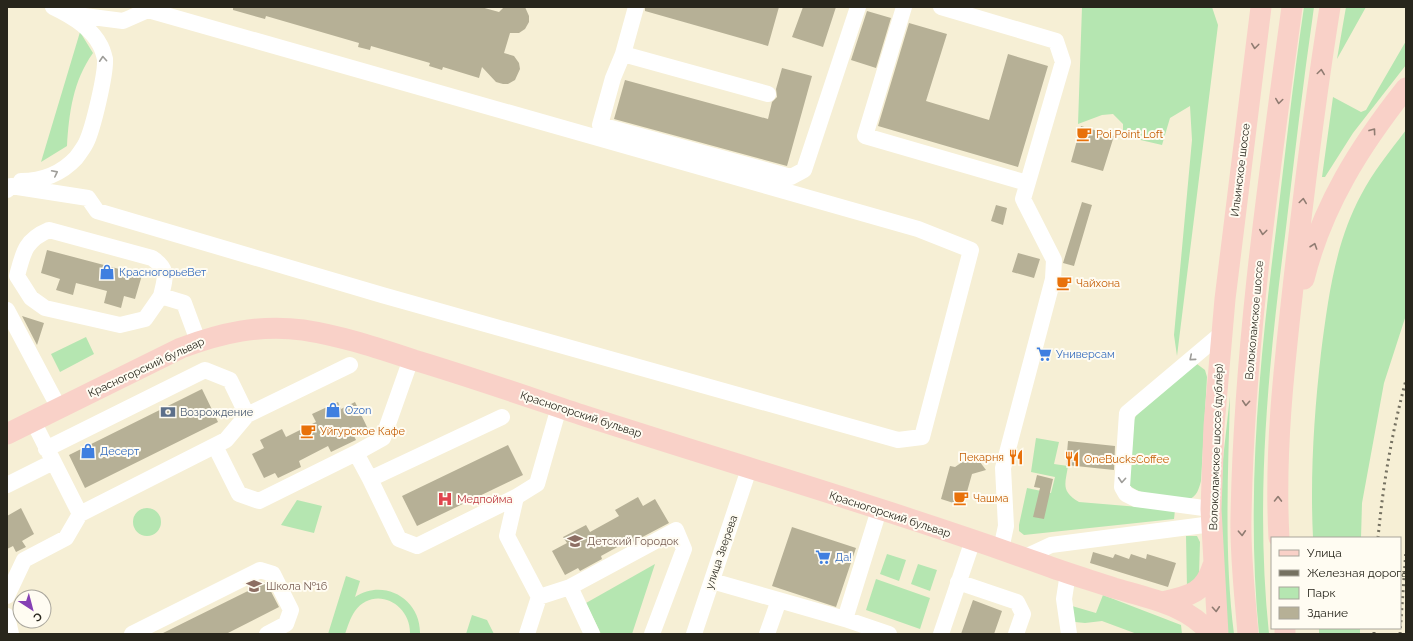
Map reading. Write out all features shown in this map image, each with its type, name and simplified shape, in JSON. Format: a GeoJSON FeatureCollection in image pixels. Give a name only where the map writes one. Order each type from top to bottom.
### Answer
{"type":"FeatureCollection","features":[{"type":"Feature","properties":{"kind":"main road","name":"Ильинское шоссе"},"geometry":{"type":"LineString","coordinates":[[1222,333],[1260,7]]}},
{"type":"Feature","properties":{"kind":"main road","name":"Волоколамское шоссе"},"geometry":{"type":"LineString","coordinates":[[1248,634],[1241,519],[1245,418],[1253,314],[1292,7]]}},
{"type":"Feature","properties":{"kind":"main road"},"geometry":{"type":"LineString","coordinates":[[1279,537],[1279,440],[1284,365],[1302,210],[1330,7]]}},
{"type":"Feature","properties":{"kind":"main road"},"geometry":{"type":"LineString","coordinates":[[1284,365],[1308,262],[1322,221],[1340,184],[1361,148],[1406,88]]}},
{"type":"Feature","properties":{"kind":"main road"},"geometry":{"type":"LineString","coordinates":[[1222,333],[1276,124]]}},
{"type":"Feature","properties":{"kind":"main road","name":"Красногорский бульвар"},"geometry":{"type":"LineString","coordinates":[[7,434],[163,356],[198,341],[237,331],[271,327],[302,330],[349,339],[1001,549],[1068,573],[1162,602],[1185,612],[1202,624],[1211,634]]}},
{"type":"Feature","properties":{"kind":"main road","name":"Волоколамское шоссе (дублёр)"},"geometry":{"type":"LineString","coordinates":[[1218,634],[1211,516],[1214,426],[1222,333]]}},
{"type":"Feature","properties":{"kind":"main road","name":"Красногорский бульвар"},"geometry":{"type":"LineString","coordinates":[[1162,602],[1186,597],[1200,589],[1209,579],[1213,565]]}},
{"type":"Feature","properties":{"kind":"street"},"geometry":{"type":"LineString","coordinates":[[8,186],[17,182],[39,181],[61,170],[76,158],[86,143],[100,92],[105,59],[101,46],[94,34],[69,14],[53,7]]}},
{"type":"Feature","properties":{"kind":"street"},"geometry":{"type":"LineString","coordinates":[[636,7],[623,54],[613,78],[600,125],[791,177],[804,170],[858,7]]}},
{"type":"Feature","properties":{"kind":"street"},"geometry":{"type":"LineString","coordinates":[[904,7],[865,136],[1028,183]]}},
{"type":"Feature","properties":{"kind":"street"},"geometry":{"type":"LineString","coordinates":[[941,7],[1056,41],[1063,62],[1023,199],[1054,260],[1053,279],[1003,468],[1006,526],[1001,549]]}},
{"type":"Feature","properties":{"kind":"street"},"geometry":{"type":"LineString","coordinates":[[8,186],[88,198],[97,211],[382,295],[898,440],[922,437],[971,250],[918,230],[150,8],[123,22],[69,14]]}},
{"type":"Feature","properties":{"kind":"street"},"geometry":{"type":"LineString","coordinates":[[623,54],[768,94]]}},
{"type":"Feature","properties":{"kind":"street"},"geometry":{"type":"LineString","coordinates":[[49,230],[152,258],[161,264],[166,277],[161,296],[145,319],[120,325],[45,308],[31,298],[17,276],[24,249],[32,240],[49,230]]}},
{"type":"Feature","properties":{"kind":"street"},"geometry":{"type":"LineString","coordinates":[[161,296],[184,303],[198,341]]}},
{"type":"Feature","properties":{"kind":"street"},"geometry":{"type":"LineString","coordinates":[[7,310],[59,408]]}},
{"type":"Feature","properties":{"kind":"street"},"geometry":{"type":"LineString","coordinates":[[1211,516],[1136,499],[1126,494],[1122,488],[1127,413],[1222,333]]}},
{"type":"Feature","properties":{"kind":"street"},"geometry":{"type":"LineString","coordinates":[[215,446],[239,494],[259,501],[383,438],[411,359]]}},
{"type":"Feature","properties":{"kind":"street"},"geometry":{"type":"LineString","coordinates":[[7,596],[24,560],[66,538],[80,514],[226,440],[247,415],[350,365]]}},
{"type":"Feature","properties":{"kind":"street"},"geometry":{"type":"LineString","coordinates":[[7,485],[50,455],[205,370],[230,380],[247,415]]}},
{"type":"Feature","properties":{"kind":"street"},"geometry":{"type":"LineString","coordinates":[[356,453],[399,539],[417,546],[516,497],[537,484],[559,407]]}},
{"type":"Feature","properties":{"kind":"street"},"geometry":{"type":"LineString","coordinates":[[370,479],[502,417]]}},
{"type":"Feature","properties":{"kind":"street"},"geometry":{"type":"LineString","coordinates":[[33,421],[80,514]]}},
{"type":"Feature","properties":{"kind":"street","name":"улица Зверева"},"geometry":{"type":"LineString","coordinates":[[694,634],[749,469]]}},
{"type":"Feature","properties":{"kind":"street"},"geometry":{"type":"LineString","coordinates":[[516,497],[507,536],[539,597],[527,634]]}},
{"type":"Feature","properties":{"kind":"street"},"geometry":{"type":"LineString","coordinates":[[845,619],[879,510]]}},
{"type":"Feature","properties":{"kind":"street"},"geometry":{"type":"LineString","coordinates":[[1024,558],[1051,544],[1211,516]]}},
{"type":"Feature","properties":{"kind":"street"},"geometry":{"type":"LineString","coordinates":[[539,597],[570,587],[676,530],[684,549],[652,634]]}},
{"type":"Feature","properties":{"kind":"street"},"geometry":{"type":"LineString","coordinates":[[941,634],[973,540]]}},
{"type":"Feature","properties":{"kind":"street"},"geometry":{"type":"LineString","coordinates":[[132,634],[260,570],[273,574],[291,610],[286,624],[267,634]]}},
{"type":"Feature","properties":{"kind":"street"},"geometry":{"type":"LineString","coordinates":[[1068,573],[1064,599],[1069,634]]}},
{"type":"Feature","properties":{"kind":"street"},"geometry":{"type":"LineString","coordinates":[[712,581],[845,619],[860,629],[889,634]]}},
{"type":"Feature","properties":{"kind":"street"},"geometry":{"type":"LineString","coordinates":[[958,582],[1017,602],[1023,614],[1016,634]]}},
{"type":"Feature","properties":{"kind":"street"},"geometry":{"type":"LineString","coordinates":[[570,587],[592,634]]}},
{"type":"Feature","properties":{"kind":"street"},"geometry":{"type":"LineString","coordinates":[[767,634],[779,600]]}},
{"type":"Feature","properties":{"kind":"street"},"geometry":{"type":"LineString","coordinates":[[7,616],[11,634]]}},
{"type":"Feature","properties":{"kind":"green space"},"geometry":{"type":"Polygon","coordinates":[[[1082,7],[1212,7],[1218,25],[1177,356],[1174,335],[1192,140],[1190,106],[1170,118],[1162,145],[1132,138],[1123,133],[1123,124],[1113,114],[1102,115],[1078,124],[1082,7]]]}},
{"type":"Feature","properties":{"kind":"green space"},"geometry":{"type":"Polygon","coordinates":[[[1304,7],[1314,7],[1302,93],[1273,335],[1265,435],[1263,484],[1265,584],[1269,634],[1259,634],[1255,583],[1254,533],[1256,432],[1264,331],[1304,7]]]}},
{"type":"Feature","properties":{"kind":"green space"},"geometry":{"type":"Polygon","coordinates":[[[1346,7],[1366,7],[1337,59],[1346,7]]]}},
{"type":"Feature","properties":{"kind":"green space"},"geometry":{"type":"Polygon","coordinates":[[[80,32],[93,53],[81,75],[73,98],[67,146],[41,162],[80,32]]]}},
{"type":"Feature","properties":{"kind":"green space"},"geometry":{"type":"Polygon","coordinates":[[[1406,41],[1406,65],[1353,133],[1325,177],[1322,177],[1333,97],[1361,112],[1366,110],[1406,41]]]}},
{"type":"Feature","properties":{"kind":"green space"},"geometry":{"type":"Polygon","coordinates":[[[1406,130],[1406,315],[1384,383],[1362,503],[1361,537],[1313,537],[1312,468],[1316,399],[1330,292],[1339,252],[1352,213],[1366,186],[1406,130]]]}},
{"type":"Feature","properties":{"kind":"green space"},"geometry":{"type":"Polygon","coordinates":[[[86,337],[94,354],[60,372],[51,354],[86,337]]]}},
{"type":"Feature","properties":{"kind":"green space"},"geometry":{"type":"Polygon","coordinates":[[[1197,364],[1205,370],[1207,377],[1201,481],[1196,494],[1189,499],[1175,500],[1149,495],[1134,489],[1129,485],[1134,420],[1140,407],[1197,364]]]}},
{"type":"Feature","properties":{"kind":"green space"},"geometry":{"type":"Polygon","coordinates":[[[1230,396],[1228,545],[1234,634],[1225,634],[1219,495],[1230,396]]]}},
{"type":"Feature","properties":{"kind":"green space"},"geometry":{"type":"Polygon","coordinates":[[[1036,438],[1059,442],[1054,464],[1068,466],[1065,483],[1067,491],[1079,502],[1175,510],[1174,519],[1024,535],[1019,531],[1019,525],[1027,488],[1051,493],[1055,477],[1031,472],[1036,438]]]}},
{"type":"Feature","properties":{"kind":"green space"},"geometry":{"type":"Polygon","coordinates":[[[297,500],[322,506],[314,533],[281,525],[297,500]]]}},
{"type":"Feature","properties":{"kind":"green space"},"geometry":{"type":"Polygon","coordinates":[[[147,508],[157,512],[161,522],[157,532],[147,536],[137,532],[133,522],[137,512],[147,508]]]}},
{"type":"Feature","properties":{"kind":"green space"},"geometry":{"type":"Polygon","coordinates":[[[1186,536],[1197,536],[1200,542],[1199,575],[1187,588],[1186,536]]]}},
{"type":"Feature","properties":{"kind":"green space"},"geometry":{"type":"Polygon","coordinates":[[[887,554],[906,560],[899,581],[880,574],[887,554]]]}},
{"type":"Feature","properties":{"kind":"green space"},"geometry":{"type":"Polygon","coordinates":[[[655,564],[632,634],[601,634],[586,603],[655,564]]]}},
{"type":"Feature","properties":{"kind":"green space"},"geometry":{"type":"Polygon","coordinates":[[[918,564],[937,570],[930,591],[911,584],[918,564]]]}},
{"type":"Feature","properties":{"kind":"green space"},"geometry":{"type":"Polygon","coordinates":[[[346,576],[360,581],[355,597],[366,592],[378,590],[389,591],[399,595],[408,602],[419,622],[420,634],[410,634],[409,623],[398,606],[390,601],[372,599],[363,603],[355,611],[345,634],[328,634],[346,576]]]}},
{"type":"Feature","properties":{"kind":"green space"},"geometry":{"type":"Polygon","coordinates":[[[876,579],[930,598],[920,629],[866,610],[876,579]]]}},
{"type":"Feature","properties":{"kind":"green space"},"geometry":{"type":"Polygon","coordinates":[[[1103,595],[1181,625],[1182,634],[1137,634],[1102,621],[1085,623],[1075,622],[1072,606],[1096,613],[1103,595]]]}},
{"type":"Feature","properties":{"kind":"green space"},"geometry":{"type":"Polygon","coordinates":[[[472,615],[487,620],[494,634],[466,634],[472,615]]]}},
{"type":"Feature","properties":{"kind":"green space"},"geometry":{"type":"Polygon","coordinates":[[[1319,629],[1360,629],[1360,634],[1319,634],[1319,629]]]}},
{"type":"Feature","properties":{"kind":"building"},"geometry":{"type":"Polygon","coordinates":[[[233,7],[481,7],[499,12],[504,7],[525,7],[529,16],[529,22],[525,29],[519,33],[510,33],[504,53],[514,56],[519,63],[520,69],[515,80],[508,84],[503,84],[496,82],[482,67],[479,78],[443,67],[442,70],[429,66],[430,63],[371,46],[370,50],[358,47],[359,43],[266,16],[265,19],[233,10],[233,7]]]}},
{"type":"Feature","properties":{"kind":"building"},"geometry":{"type":"Polygon","coordinates":[[[645,7],[779,7],[768,46],[645,11],[645,7]]]}},
{"type":"Feature","properties":{"kind":"building"},"geometry":{"type":"Polygon","coordinates":[[[803,7],[836,7],[823,47],[792,37],[803,7]]]}},
{"type":"Feature","properties":{"kind":"building"},"geometry":{"type":"Polygon","coordinates":[[[867,11],[891,18],[876,68],[851,60],[867,11]]]}},
{"type":"Feature","properties":{"kind":"building"},"geometry":{"type":"Polygon","coordinates":[[[909,23],[947,34],[926,101],[989,120],[1008,54],[1048,66],[1018,167],[878,126],[909,23]]]}},
{"type":"Feature","properties":{"kind":"building"},"geometry":{"type":"Polygon","coordinates":[[[782,68],[812,76],[787,166],[614,119],[625,80],[768,119],[772,102],[777,97],[776,89],[782,68]]]}},
{"type":"Feature","properties":{"kind":"building"},"geometry":{"type":"Polygon","coordinates":[[[1081,126],[1114,136],[1103,171],[1071,162],[1081,126]]]}},
{"type":"Feature","properties":{"kind":"building"},"geometry":{"type":"Polygon","coordinates":[[[1082,202],[1092,205],[1074,266],[1063,263],[1082,202]]]}},
{"type":"Feature","properties":{"kind":"building"},"geometry":{"type":"Polygon","coordinates":[[[996,205],[1007,208],[1003,225],[991,221],[996,205]]]}},
{"type":"Feature","properties":{"kind":"building"},"geometry":{"type":"Polygon","coordinates":[[[47,250],[142,275],[135,299],[124,296],[121,308],[104,303],[107,291],[76,283],[73,295],[56,290],[60,279],[41,273],[47,250]]]}},
{"type":"Feature","properties":{"kind":"building"},"geometry":{"type":"Polygon","coordinates":[[[1018,253],[1040,259],[1034,278],[1012,272],[1018,253]]]}},
{"type":"Feature","properties":{"kind":"building"},"geometry":{"type":"Polygon","coordinates":[[[22,316],[44,323],[37,345],[22,316]]]}},
{"type":"Feature","properties":{"kind":"building"},"geometry":{"type":"Polygon","coordinates":[[[202,389],[218,422],[85,488],[69,455],[202,389]]]}},
{"type":"Feature","properties":{"kind":"building"},"geometry":{"type":"Polygon","coordinates":[[[338,402],[341,409],[355,402],[368,429],[354,436],[356,440],[331,452],[328,446],[299,461],[301,467],[278,478],[275,473],[264,478],[252,454],[264,448],[260,440],[282,429],[286,437],[316,422],[312,414],[338,402]]]}},
{"type":"Feature","properties":{"kind":"building"},"geometry":{"type":"Polygon","coordinates":[[[1068,441],[1115,446],[1114,470],[1066,465],[1068,441]]]}},
{"type":"Feature","properties":{"kind":"building"},"geometry":{"type":"Polygon","coordinates":[[[508,445],[523,475],[417,526],[402,496],[508,445]]]}},
{"type":"Feature","properties":{"kind":"building"},"geometry":{"type":"Polygon","coordinates":[[[974,454],[986,470],[972,474],[963,506],[941,499],[950,466],[955,467],[974,454]]]}},
{"type":"Feature","properties":{"kind":"building"},"geometry":{"type":"Polygon","coordinates":[[[1037,475],[1053,479],[1044,519],[1033,517],[1040,488],[1034,487],[1037,475]]]}},
{"type":"Feature","properties":{"kind":"building"},"geometry":{"type":"Polygon","coordinates":[[[638,497],[643,506],[655,499],[669,523],[631,543],[630,540],[601,556],[602,559],[580,571],[578,568],[565,575],[552,551],[567,543],[563,537],[586,525],[590,532],[619,516],[615,510],[638,497]]]}},
{"type":"Feature","properties":{"kind":"building"},"geometry":{"type":"Polygon","coordinates":[[[21,508],[34,534],[22,541],[26,547],[16,552],[13,546],[7,549],[7,516],[21,508]]]}},
{"type":"Feature","properties":{"kind":"building"},"geometry":{"type":"Polygon","coordinates":[[[792,527],[856,548],[836,607],[772,586],[792,527]]]}},
{"type":"Feature","properties":{"kind":"building"},"geometry":{"type":"Polygon","coordinates":[[[1093,552],[1113,558],[1115,554],[1129,559],[1131,554],[1146,559],[1147,554],[1176,563],[1168,587],[1090,563],[1093,552]]]}},
{"type":"Feature","properties":{"kind":"building"},"geometry":{"type":"Polygon","coordinates":[[[266,582],[279,607],[226,634],[161,634],[266,582]]]}},
{"type":"Feature","properties":{"kind":"building"},"geometry":{"type":"Polygon","coordinates":[[[973,600],[1002,611],[994,634],[961,634],[973,600]]]}},
{"type":"Feature","properties":{"kind":"railway"},"geometry":{"type":"LineString","coordinates":[[1378,537],[1389,458],[1396,419],[1406,380]]}},
{"type":"Feature","properties":{"kind":"railway"},"geometry":{"type":"LineString","coordinates":[[1401,620],[1406,550]]}},
{"type":"Feature","properties":{"kind":"railway"},"geometry":{"type":"LineString","coordinates":[[1374,629],[1374,634]]}},
{"type":"Feature","properties":{"kind":"railway"},"geometry":{"type":"LineString","coordinates":[[1400,629],[1400,634]]}},
{"type":"Feature","properties":{"kind":"place","name":"Poi Point Loft"},"geometry":{"type":"Point","coordinates":[1084,134]}},
{"type":"Feature","properties":{"kind":"place","name":"КрасногорьеВет"},"geometry":{"type":"Point","coordinates":[107,272]}},
{"type":"Feature","properties":{"kind":"place","name":"Чайхона"},"geometry":{"type":"Point","coordinates":[1064,283]}},
{"type":"Feature","properties":{"kind":"place","name":"Универсам"},"geometry":{"type":"Point","coordinates":[1044,354]}},
{"type":"Feature","properties":{"kind":"place","name":"Ozon"},"geometry":{"type":"Point","coordinates":[333,410]}},
{"type":"Feature","properties":{"kind":"place","name":"Возрождение"},"geometry":{"type":"Point","coordinates":[168,412]}},
{"type":"Feature","properties":{"kind":"place","name":"Уйгурское Кафе"},"geometry":{"type":"Point","coordinates":[308,431]}},
{"type":"Feature","properties":{"kind":"place","name":"Десерт"},"geometry":{"type":"Point","coordinates":[88,451]}},
{"type":"Feature","properties":{"kind":"place","name":"Пекарня"},"geometry":{"type":"Point","coordinates":[1016,457]}},
{"type":"Feature","properties":{"kind":"place","name":"OneBucksCoffee"},"geometry":{"type":"Point","coordinates":[1072,459]}},
{"type":"Feature","properties":{"kind":"place","name":"Чашма"},"geometry":{"type":"Point","coordinates":[961,498]}},
{"type":"Feature","properties":{"kind":"place","name":"Медпойма"},"geometry":{"type":"Point","coordinates":[445,499]}},
{"type":"Feature","properties":{"kind":"place","name":"Детский Городок"},"geometry":{"type":"Point","coordinates":[575,541]}},
{"type":"Feature","properties":{"kind":"place","name":"Да!"},"geometry":{"type":"Point","coordinates":[823,557]}},
{"type":"Feature","properties":{"kind":"place","name":"Школа №16"},"geometry":{"type":"Point","coordinates":[254,586]}}]}
